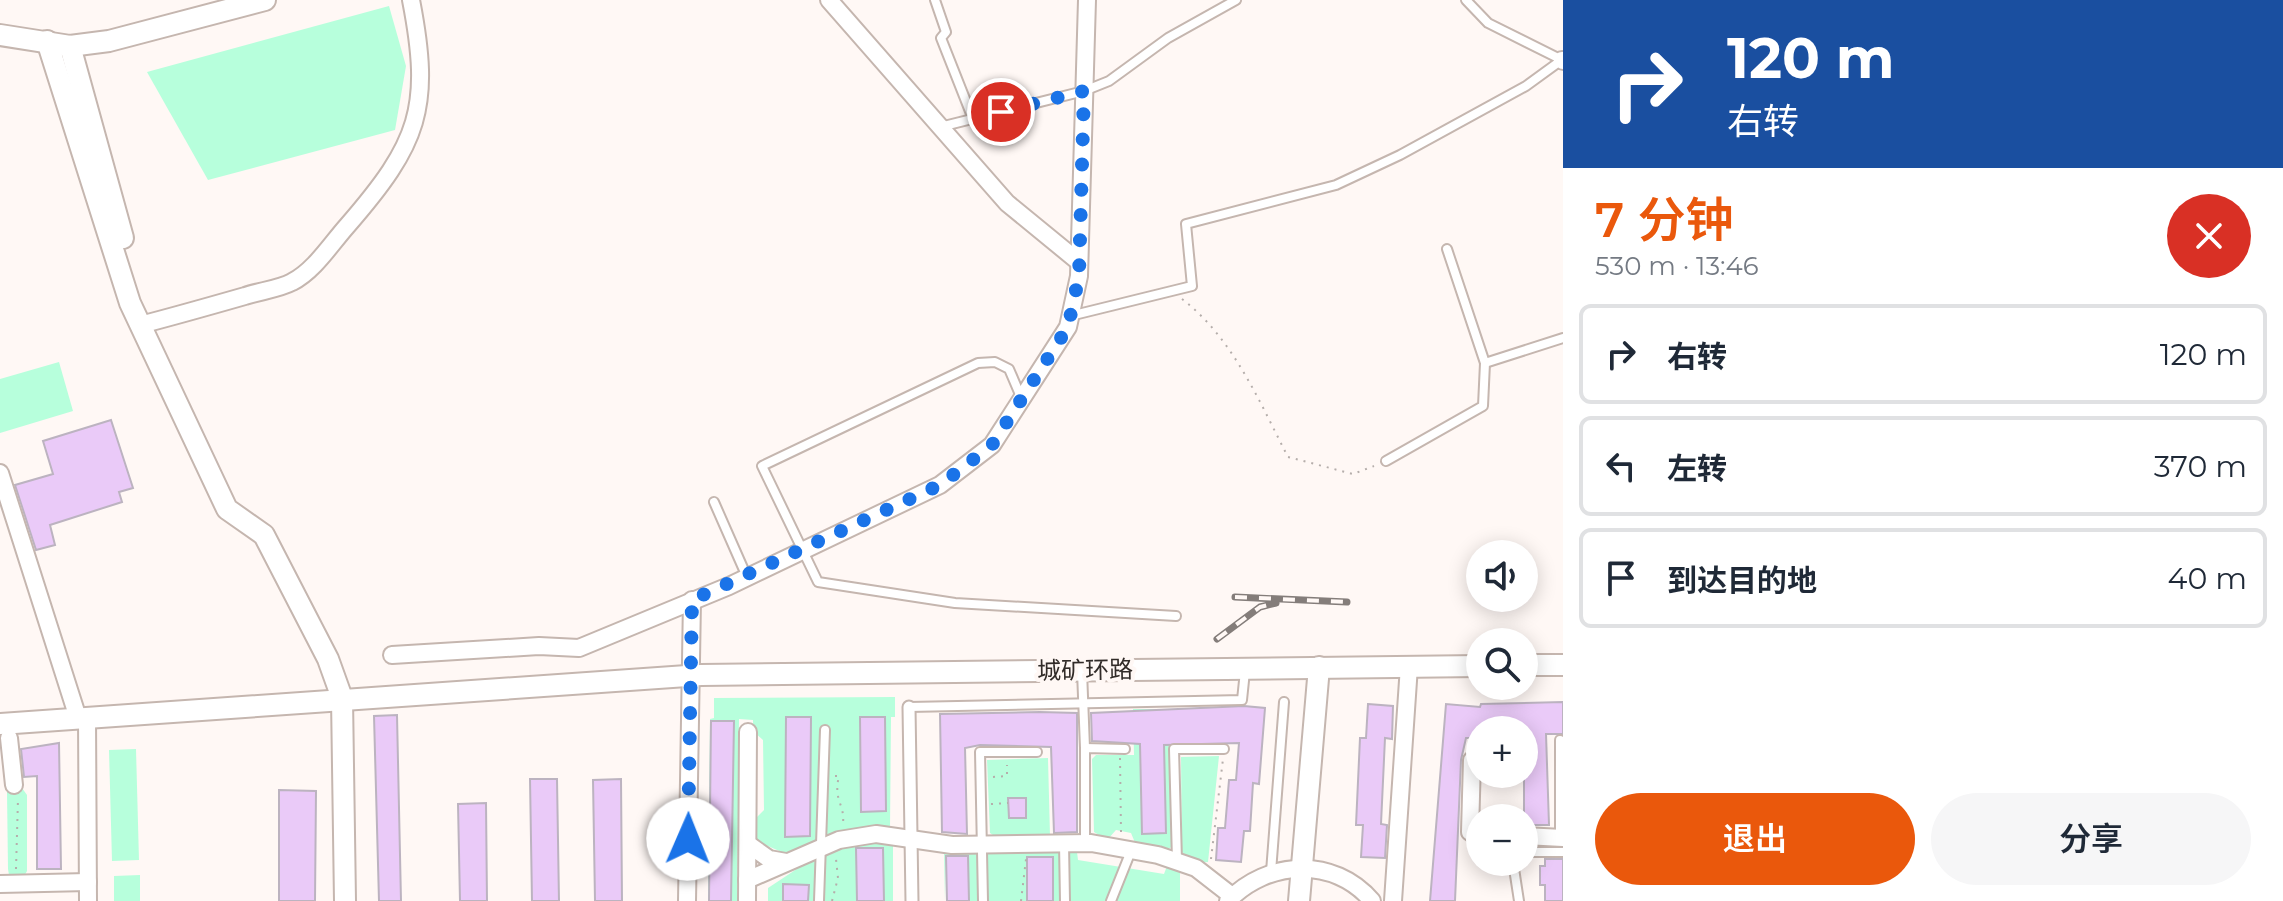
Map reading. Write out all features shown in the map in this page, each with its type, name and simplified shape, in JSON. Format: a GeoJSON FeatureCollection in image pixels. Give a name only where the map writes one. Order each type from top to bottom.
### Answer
{"type":"FeatureCollection","features":[{"type":"Feature","properties":{"kind":"street"},"geometry":{"type":"LineString","coordinates":[[0,35],[70,46],[109,41],[265,0]]}},
{"type":"Feature","properties":{"kind":"street"},"geometry":{"type":"LineString","coordinates":[[145,324],[293,282],[314,264],[377,191],[399,160],[414,128],[421,101],[419,42],[411,0]]}},
{"type":"Feature","properties":{"kind":"street"},"geometry":{"type":"LineString","coordinates":[[829,0],[1007,203],[1079,262]]}},
{"type":"Feature","properties":{"kind":"street"},"geometry":{"type":"LineString","coordinates":[[392,655],[539,646],[579,648],[747,577],[940,485],[992,445],[1068,327],[1079,262],[1087,0]]}},
{"type":"Feature","properties":{"kind":"street"},"geometry":{"type":"LineString","coordinates":[[47,41],[130,303],[145,324],[227,509],[264,535],[347,697],[356,901]]}},
{"type":"Feature","properties":{"kind":"street"},"geometry":{"type":"LineString","coordinates":[[70,46],[145,324]]}},
{"type":"Feature","properties":{"kind":"street"},"geometry":{"type":"LineString","coordinates":[[0,473],[83,718],[88,901]]}},
{"type":"Feature","properties":{"kind":"street"},"geometry":{"type":"LineString","coordinates":[[687,901],[692,600]]}},
{"type":"Feature","properties":{"kind":"street"},"geometry":{"type":"LineString","coordinates":[[1538,665],[1563,665]]}},
{"type":"Feature","properties":{"kind":"street"},"geometry":{"type":"LineString","coordinates":[[1393,901],[1409,666]]}},
{"type":"Feature","properties":{"kind":"street","name":"城矿环路"},"geometry":{"type":"LineString","coordinates":[[4,731],[83,718],[347,697],[690,676],[1466,666]]}},
{"type":"Feature","properties":{"kind":"street"},"geometry":{"type":"LineString","coordinates":[[1299,901],[1319,667]]}},
{"type":"Feature","properties":{"kind":"street"},"geometry":{"type":"LineString","coordinates":[[345,901],[347,697]]}},
{"type":"Feature","properties":{"kind":"street"},"geometry":{"type":"LineString","coordinates":[[909,707],[912,901]]}},
{"type":"Feature","properties":{"kind":"street"},"geometry":{"type":"LineString","coordinates":[[4,731],[15,785]]}},
{"type":"Feature","properties":{"kind":"street"},"geometry":{"type":"LineString","coordinates":[[747,901],[748,732]]}},
{"type":"Feature","properties":{"kind":"street"},"geometry":{"type":"LineString","coordinates":[[747,880],[830,843],[876,834],[952,845],[1085,843],[1126,849],[1196,868],[1230,899],[1241,887],[1271,872],[1301,867],[1335,874],[1363,890],[1372,901]]}},
{"type":"Feature","properties":{"kind":"street"},"geometry":{"type":"LineString","coordinates":[[1538,842],[1562,843]]}},
{"type":"Feature","properties":{"kind":"street"},"geometry":{"type":"LineString","coordinates":[[748,844],[769,859],[786,862]]}},
{"type":"Feature","properties":{"kind":"street"},"geometry":{"type":"LineString","coordinates":[[0,884],[88,882]]}},
{"type":"Feature","properties":{"kind":"lane"},"geometry":{"type":"LineString","coordinates":[[935,0],[946,32],[941,38],[973,119]]}},
{"type":"Feature","properties":{"kind":"lane"},"geometry":{"type":"LineString","coordinates":[[939,128],[1084,91],[1123,74],[1168,38],[1236,0]]}},
{"type":"Feature","properties":{"kind":"lane"},"geometry":{"type":"LineString","coordinates":[[1466,0],[1488,23],[1563,60]]}},
{"type":"Feature","properties":{"kind":"lane"},"geometry":{"type":"LineString","coordinates":[[1070,317],[1192,286],[1186,224],[1336,185],[1400,155],[1512,93],[1563,60]]}},
{"type":"Feature","properties":{"kind":"lane"},"geometry":{"type":"LineString","coordinates":[[1386,461],[1483,406],[1485,363],[1447,249]]}},
{"type":"Feature","properties":{"kind":"lane"},"geometry":{"type":"LineString","coordinates":[[1485,363],[1563,338]]}},
{"type":"Feature","properties":{"kind":"lane"},"geometry":{"type":"LineString","coordinates":[[1021,399],[1009,369],[995,362],[978,363],[762,466],[818,582],[955,603],[1176,616]]}},
{"type":"Feature","properties":{"kind":"lane"},"geometry":{"type":"LineString","coordinates":[[714,502],[747,577]]}},
{"type":"Feature","properties":{"kind":"lane"},"geometry":{"type":"LineString","coordinates":[[909,707],[1242,700],[1245,668]]}},
{"type":"Feature","properties":{"kind":"lane"},"geometry":{"type":"LineString","coordinates":[[1082,670],[1085,843]]}},
{"type":"Feature","properties":{"kind":"lane"},"geometry":{"type":"LineString","coordinates":[[1271,872],[1284,702]]}},
{"type":"Feature","properties":{"kind":"lane"},"geometry":{"type":"LineString","coordinates":[[819,901],[830,843],[823,776],[825,730]]}},
{"type":"Feature","properties":{"kind":"lane"},"geometry":{"type":"LineString","coordinates":[[1560,740],[1562,843]]}},
{"type":"Feature","properties":{"kind":"lane"},"geometry":{"type":"LineString","coordinates":[[1085,748],[1122,749]]}},
{"type":"Feature","properties":{"kind":"lane"},"geometry":{"type":"LineString","coordinates":[[1177,862],[1174,749],[1224,749]]}},
{"type":"Feature","properties":{"kind":"lane"},"geometry":{"type":"LineString","coordinates":[[983,901],[980,752],[1037,752]]}},
{"type":"Feature","properties":{"kind":"lane"},"geometry":{"type":"LineString","coordinates":[[1064,843],[1065,901]]}},
{"type":"Feature","properties":{"kind":"lane"},"geometry":{"type":"LineString","coordinates":[[1111,901],[1126,849]]}},
{"type":"Feature","properties":{"kind":"lane"},"geometry":{"type":"LineString","coordinates":[[1515,876],[1519,901]]}},
{"type":"Feature","properties":{"kind":"path"},"geometry":{"type":"LineString","coordinates":[[1171,291],[1208,319],[1244,375],[1288,457],[1353,474],[1386,461]]}},
{"type":"Feature","properties":{"kind":"path"},"geometry":{"type":"LineString","coordinates":[[1122,749],[1126,849]]}},
{"type":"Feature","properties":{"kind":"path"},"geometry":{"type":"LineString","coordinates":[[1209,878],[1224,749]]}},
{"type":"Feature","properties":{"kind":"path"},"geometry":{"type":"LineString","coordinates":[[981,778],[1007,776],[1006,752]]}},
{"type":"Feature","properties":{"kind":"path"},"geometry":{"type":"LineString","coordinates":[[823,776],[839,776],[836,799],[844,814],[830,843],[837,862],[832,901]]}},
{"type":"Feature","properties":{"kind":"path"},"geometry":{"type":"LineString","coordinates":[[15,785],[15,851],[19,884]]}},
{"type":"Feature","properties":{"kind":"path"},"geometry":{"type":"LineString","coordinates":[[982,804],[1008,803]]}},
{"type":"Feature","properties":{"kind":"path"},"geometry":{"type":"LineString","coordinates":[[1021,901],[1027,843]]}},
{"type":"Feature","properties":{"kind":"green space"},"geometry":{"type":"Polygon","coordinates":[[[389,6],[406,66],[395,130],[208,180],[147,72],[389,6]]]}},
{"type":"Feature","properties":{"kind":"green space"},"geometry":{"type":"Polygon","coordinates":[[[59,362],[73,411],[0,433],[0,379],[59,362]]]}},
{"type":"Feature","properties":{"kind":"green space"},"geometry":{"type":"Polygon","coordinates":[[[895,697],[895,717],[891,717],[890,828],[853,830],[784,853],[754,840],[753,821],[764,810],[763,740],[753,731],[753,720],[739,719],[737,901],[708,901],[710,719],[714,718],[714,698],[895,697]],[[711,722],[709,838],[731,839],[711,722]]]}},
{"type":"Feature","properties":{"kind":"green space"},"geometry":{"type":"Polygon","coordinates":[[[1133,709],[1168,709],[1172,847],[1165,850],[1136,845],[1131,833],[1116,830],[1107,840],[1094,832],[1092,759],[1096,755],[1134,755],[1133,709]],[[1139,713],[1142,833],[1166,833],[1139,713]]]}},
{"type":"Feature","properties":{"kind":"green space"},"geometry":{"type":"Polygon","coordinates":[[[136,749],[139,860],[112,861],[109,750],[136,749]]]}},
{"type":"Feature","properties":{"kind":"green space"},"geometry":{"type":"Polygon","coordinates":[[[1219,756],[1208,862],[1194,863],[1182,852],[1181,757],[1219,756]]]}},
{"type":"Feature","properties":{"kind":"green space"},"geometry":{"type":"Polygon","coordinates":[[[1048,758],[1050,836],[996,837],[990,833],[987,760],[1048,758]]]}},
{"type":"Feature","properties":{"kind":"green space"},"geometry":{"type":"Polygon","coordinates":[[[11,787],[22,788],[27,795],[27,871],[23,878],[9,875],[8,869],[7,792],[11,787]]]}},
{"type":"Feature","properties":{"kind":"green space"},"geometry":{"type":"Polygon","coordinates":[[[867,841],[893,841],[893,901],[884,901],[883,848],[856,848],[857,901],[808,901],[808,885],[784,884],[783,901],[768,901],[768,888],[815,857],[867,841]]]}},
{"type":"Feature","properties":{"kind":"green space"},"geometry":{"type":"Polygon","coordinates":[[[944,850],[1077,852],[1078,860],[1164,874],[1167,866],[1180,870],[1180,901],[1053,901],[1053,858],[1027,901],[969,901],[968,855],[946,856],[945,901],[944,850]]]}},
{"type":"Feature","properties":{"kind":"green space"},"geometry":{"type":"Polygon","coordinates":[[[140,875],[140,901],[114,901],[114,876],[140,875]]]}},
{"type":"Feature","properties":{"kind":"building"},"geometry":{"type":"Polygon","coordinates":[[[111,420],[133,488],[119,492],[122,502],[50,525],[55,545],[36,550],[15,485],[53,474],[43,441],[111,420]]]}},
{"type":"Feature","properties":{"kind":"building"},"geometry":{"type":"Polygon","coordinates":[[[1563,702],[1563,734],[1546,734],[1549,825],[1538,825],[1538,804],[1524,804],[1524,788],[1538,788],[1538,716],[1466,716],[1455,901],[1430,901],[1446,704],[1480,707],[1481,704],[1563,702]]]}},
{"type":"Feature","properties":{"kind":"building"},"geometry":{"type":"Polygon","coordinates":[[[1368,704],[1393,706],[1392,739],[1385,738],[1381,824],[1387,825],[1385,858],[1361,857],[1363,825],[1356,825],[1360,738],[1366,738],[1368,704]]]}},
{"type":"Feature","properties":{"kind":"building"},"geometry":{"type":"Polygon","coordinates":[[[1244,706],[1265,708],[1259,784],[1253,783],[1250,831],[1244,831],[1241,862],[1216,860],[1218,828],[1225,828],[1229,780],[1236,780],[1239,743],[1164,745],[1166,833],[1142,834],[1140,744],[1092,741],[1091,713],[1244,706]]]}},
{"type":"Feature","properties":{"kind":"building"},"geometry":{"type":"Polygon","coordinates":[[[1077,713],[1077,832],[1054,833],[1051,747],[980,745],[965,748],[967,834],[942,832],[940,714],[1077,713]]]}},
{"type":"Feature","properties":{"kind":"building"},"geometry":{"type":"Polygon","coordinates":[[[397,715],[401,901],[379,901],[374,716],[397,715]]]}},
{"type":"Feature","properties":{"kind":"building"},"geometry":{"type":"Polygon","coordinates":[[[786,717],[811,717],[810,836],[785,837],[786,717]]]}},
{"type":"Feature","properties":{"kind":"building"},"geometry":{"type":"Polygon","coordinates":[[[860,717],[885,717],[886,811],[861,812],[860,717]]]}},
{"type":"Feature","properties":{"kind":"building"},"geometry":{"type":"Polygon","coordinates":[[[711,721],[734,721],[731,901],[709,901],[711,721]]]}},
{"type":"Feature","properties":{"kind":"building"},"geometry":{"type":"Polygon","coordinates":[[[59,743],[61,869],[37,869],[37,776],[24,777],[21,749],[59,743]]]}},
{"type":"Feature","properties":{"kind":"building"},"geometry":{"type":"Polygon","coordinates":[[[530,779],[557,779],[559,901],[532,901],[530,779]]]}},
{"type":"Feature","properties":{"kind":"building"},"geometry":{"type":"Polygon","coordinates":[[[621,779],[622,901],[595,901],[593,780],[621,779]]]}},
{"type":"Feature","properties":{"kind":"building"},"geometry":{"type":"Polygon","coordinates":[[[279,790],[316,791],[315,901],[279,901],[279,790]]]}},
{"type":"Feature","properties":{"kind":"building"},"geometry":{"type":"Polygon","coordinates":[[[1008,798],[1026,798],[1026,818],[1009,818],[1008,798]]]}},
{"type":"Feature","properties":{"kind":"building"},"geometry":{"type":"Polygon","coordinates":[[[486,803],[487,901],[460,901],[458,804],[486,803]]]}},
{"type":"Feature","properties":{"kind":"building"},"geometry":{"type":"Polygon","coordinates":[[[856,848],[883,848],[884,901],[857,901],[856,848]]]}},
{"type":"Feature","properties":{"kind":"building"},"geometry":{"type":"Polygon","coordinates":[[[946,856],[968,856],[969,901],[947,901],[946,856]]]}},
{"type":"Feature","properties":{"kind":"building"},"geometry":{"type":"Polygon","coordinates":[[[1027,857],[1053,857],[1053,901],[1027,901],[1027,857]]]}},
{"type":"Feature","properties":{"kind":"building"},"geometry":{"type":"Polygon","coordinates":[[[1545,859],[1563,859],[1563,901],[1545,901],[1545,885],[1540,885],[1540,866],[1545,866],[1545,859]]]}},
{"type":"Feature","properties":{"kind":"building"},"geometry":{"type":"Polygon","coordinates":[[[783,884],[809,885],[808,901],[783,901],[783,884]]]}},
{"type":"Feature","properties":{"kind":"railway"},"geometry":{"type":"LineString","coordinates":[[1235,597],[1347,602]]}},
{"type":"Feature","properties":{"kind":"railway"},"geometry":{"type":"LineString","coordinates":[[1217,639],[1260,607],[1276,603]]}},
{"type":"Feature","properties":{"kind":"route"},"geometry":{"type":"LineString","coordinates":[[688,839],[692,600],[729,586],[940,485],[992,445],[1068,327],[1079,276],[1084,91],[1001,112]]}}]}
